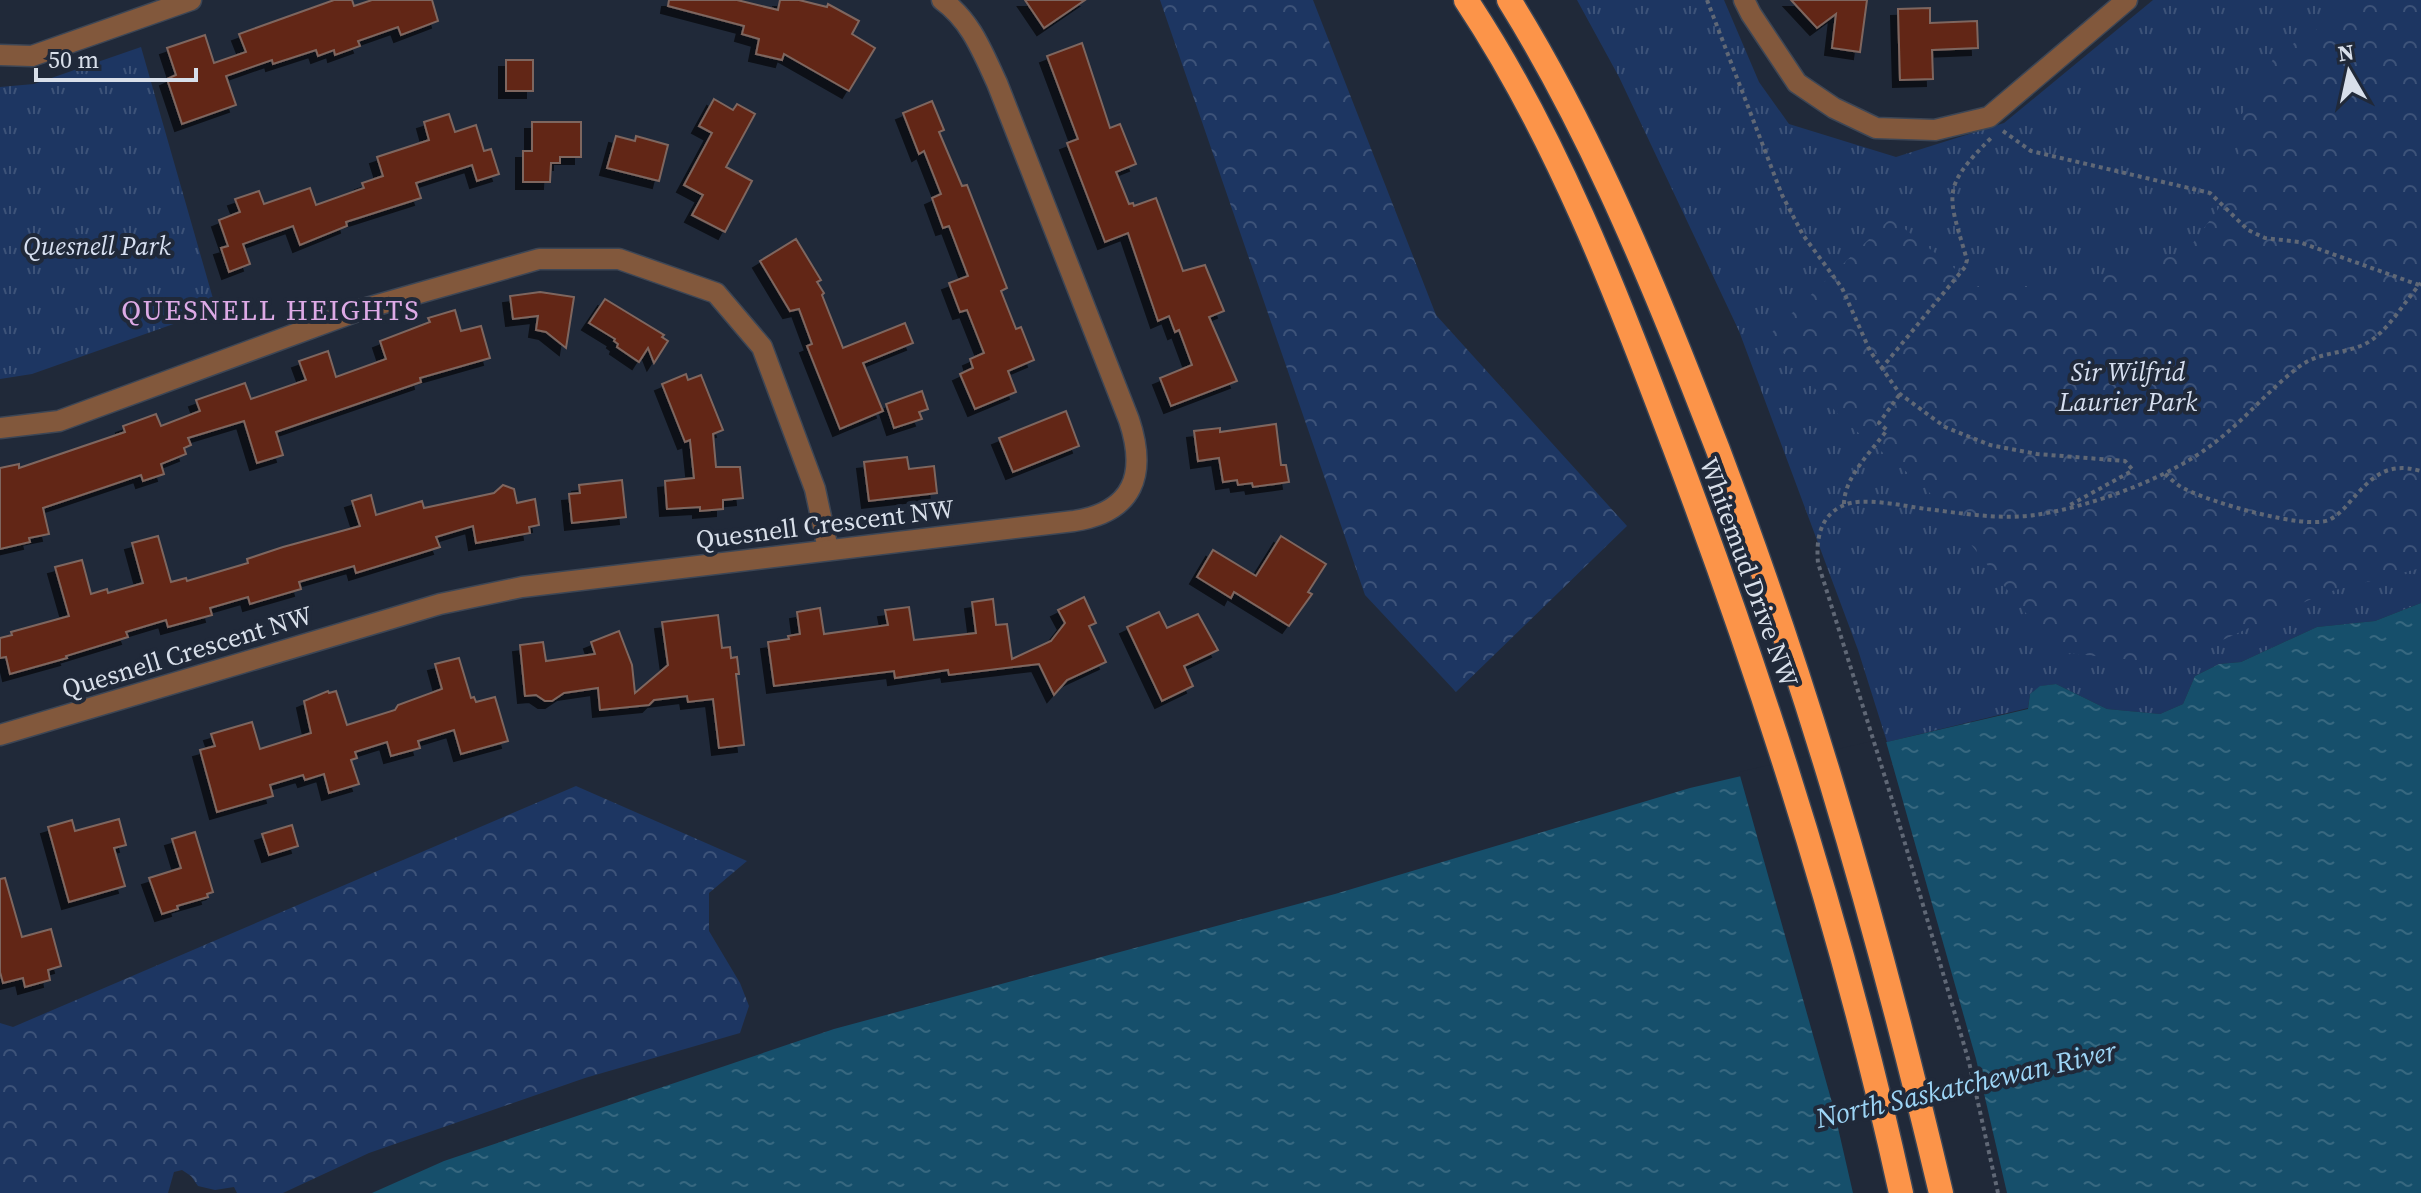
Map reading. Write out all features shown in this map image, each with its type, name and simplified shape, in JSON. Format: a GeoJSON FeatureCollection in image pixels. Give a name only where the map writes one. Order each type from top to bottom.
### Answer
{"type":"FeatureCollection","features":[{"type":"Feature","properties":{"kind":"highway","name":"Whitemud Drive NW"},"geometry":{"type":"LineString","coordinates":[[1466,0],[1515,78],[1603,264],[1646,370],[1755,668],[1816,863],[1901,1193]]}},
{"type":"Feature","properties":{"kind":"highway","name":"Whitemud Drive NW"},"geometry":{"type":"LineString","coordinates":[[1509,0],[1567,99],[1668,322],[1710,428],[1794,661],[1842,814],[1941,1193]]}},
{"type":"Feature","properties":{"kind":"street"},"geometry":{"type":"LineString","coordinates":[[0,55],[32,56],[191,0]]}},
{"type":"Feature","properties":{"kind":"street","name":"Quesnell Crescent NW"},"geometry":{"type":"LineString","coordinates":[[0,735],[440,604],[522,587],[1087,519],[1112,508],[1132,489],[1137,478],[1137,453],[1129,420],[997,83],[978,41],[960,13],[942,0]]}},
{"type":"Feature","properties":{"kind":"street"},"geometry":{"type":"LineString","coordinates":[[1744,0],[1797,83],[1834,108],[1876,128],[1935,130],[1989,117],[2127,0]]}},
{"type":"Feature","properties":{"kind":"street"},"geometry":{"type":"LineString","coordinates":[[0,428],[59,421],[363,309],[539,259],[619,259],[716,293],[762,347],[815,489],[828,549]]}},
{"type":"Feature","properties":{"kind":"path"},"geometry":{"type":"LineString","coordinates":[[1707,0],[1782,195],[1803,235],[1842,288],[1881,369],[1900,394],[1945,427],[1990,445],[2037,454],[2125,461],[2130,464],[2130,472],[2061,510]]}},
{"type":"Feature","properties":{"kind":"path"},"geometry":{"type":"LineString","coordinates":[[1881,369],[1965,267],[1967,260],[1955,220],[1951,189],[1962,167],[2001,129],[2031,151],[2210,193],[2248,230],[2265,238],[2310,246],[2420,285],[2369,341],[2311,359],[2275,386],[2214,443],[2165,474],[2061,510],[2033,516],[2005,516],[1885,503],[1844,504],[1831,513],[1822,525],[1816,547],[1818,563],[1969,1062],[1998,1193]]}},
{"type":"Feature","properties":{"kind":"path"},"geometry":{"type":"LineString","coordinates":[[1844,504],[1851,479],[1887,430],[1879,423],[1900,394]]}},
{"type":"Feature","properties":{"kind":"path"},"geometry":{"type":"LineString","coordinates":[[2165,474],[2183,489],[2227,506],[2314,522],[2329,520],[2341,512],[2378,473],[2406,467],[2421,471]]}},
{"type":"Feature","properties":{"kind":"green space"},"geometry":{"type":"Polygon","coordinates":[[[1160,0],[1313,0],[1436,315],[1627,526],[1456,692],[1365,595],[1160,0]]]}},
{"type":"Feature","properties":{"kind":"green space","name":"Sir Wilfrid Laurier Park"},"geometry":{"type":"Polygon","coordinates":[[[1577,0],[1724,0],[1759,82],[1789,124],[1896,157],[2004,123],[2153,0],[2421,0],[2421,603],[2375,621],[2317,627],[2241,662],[2219,664],[2195,676],[2183,704],[2160,714],[2107,709],[2056,684],[2041,686],[2030,694],[2028,708],[1887,742],[1858,650],[1739,331],[1619,77],[1577,0]]]}},
{"type":"Feature","properties":{"kind":"green space","name":"Sir Wilfrid Laurier Park"},"geometry":{"type":"Polygon","coordinates":[[[2366,0],[2421,0],[2421,568],[2324,593],[2171,664],[2057,652],[1925,487],[1844,421],[1768,336],[1891,218],[1978,287],[2061,287],[2187,251],[2239,181],[2238,121],[2276,54],[2366,0]]]}},
{"type":"Feature","properties":{"kind":"green space","name":"Quesnell Park"},"geometry":{"type":"Polygon","coordinates":[[[141,47],[216,309],[32,374],[0,379],[0,87],[34,84],[141,47]]]}},
{"type":"Feature","properties":{"kind":"green space"},"geometry":{"type":"Polygon","coordinates":[[[576,786],[747,861],[709,893],[709,931],[740,983],[749,1006],[740,1033],[585,1078],[369,1153],[283,1193],[237,1193],[234,1187],[215,1190],[198,1186],[182,1170],[174,1172],[168,1193],[0,1193],[0,1023],[13,1027],[576,786]]]}},
{"type":"Feature","properties":{"kind":"water","name":"North Saskatchewan River"},"geometry":{"type":"Polygon","coordinates":[[[2421,603],[2421,1193],[372,1193],[444,1161],[834,1029],[1335,894],[1690,788],[2028,709],[2030,694],[2040,686],[2056,684],[2107,709],[2160,714],[2183,704],[2195,676],[2219,664],[2241,662],[2317,627],[2375,621],[2421,603]]]}},
{"type":"Feature","properties":{"kind":"pier"},"geometry":{"type":"Polygon","coordinates":[[[1885,738],[1976,1059],[2007,1193],[1853,1193],[1833,1106],[1739,772],[1885,738]]]}},
{"type":"Feature","properties":{"kind":"building"},"geometry":{"type":"Polygon","coordinates":[[[334,0],[352,0],[354,6],[372,0],[432,0],[438,21],[401,35],[398,27],[358,41],[360,46],[335,55],[334,50],[318,56],[316,50],[273,64],[272,60],[226,76],[236,105],[182,124],[167,79],[176,75],[167,48],[205,35],[214,63],[246,52],[239,34],[334,0]]]}},
{"type":"Feature","properties":{"kind":"building"},"geometry":{"type":"Polygon","coordinates":[[[669,0],[737,0],[778,10],[780,0],[799,0],[827,7],[828,4],[859,21],[852,34],[875,48],[849,91],[784,54],[782,60],[756,54],[759,39],[742,34],[744,26],[668,6],[669,0]]]}},
{"type":"Feature","properties":{"kind":"building"},"geometry":{"type":"Polygon","coordinates":[[[1025,0],[1085,0],[1044,28],[1025,0]]]}},
{"type":"Feature","properties":{"kind":"building"},"geometry":{"type":"Polygon","coordinates":[[[1791,0],[1867,0],[1860,52],[1832,48],[1836,14],[1817,28],[1791,0]]]}},
{"type":"Feature","properties":{"kind":"building"},"geometry":{"type":"Polygon","coordinates":[[[1930,8],[1930,23],[1977,21],[1978,48],[1932,50],[1933,79],[1900,80],[1898,9],[1930,8]]]}},
{"type":"Feature","properties":{"kind":"building"},"geometry":{"type":"Polygon","coordinates":[[[1082,43],[1110,128],[1120,124],[1136,164],[1116,172],[1129,204],[1133,203],[1134,206],[1156,198],[1183,271],[1205,265],[1224,311],[1209,317],[1237,381],[1171,406],[1160,378],[1192,365],[1179,330],[1175,332],[1169,316],[1158,321],[1128,233],[1105,242],[1067,143],[1078,139],[1047,56],[1082,43]]]}},
{"type":"Feature","properties":{"kind":"building"},"geometry":{"type":"Polygon","coordinates":[[[506,60],[533,60],[533,91],[506,91],[506,60]]]}},
{"type":"Feature","properties":{"kind":"building"},"geometry":{"type":"Polygon","coordinates":[[[714,99],[733,110],[737,104],[755,114],[726,167],[752,181],[725,232],[692,215],[703,195],[684,185],[712,133],[699,126],[714,99]]]}},
{"type":"Feature","properties":{"kind":"building"},"geometry":{"type":"Polygon","coordinates":[[[932,101],[944,130],[939,132],[962,186],[967,185],[1007,288],[1001,291],[1016,329],[1021,327],[1034,360],[1008,371],[1016,392],[975,409],[960,374],[973,368],[970,359],[984,353],[967,310],[960,312],[949,283],[968,276],[949,226],[943,228],[932,198],[941,194],[924,151],[919,154],[903,113],[932,101]]]}},
{"type":"Feature","properties":{"kind":"building"},"geometry":{"type":"Polygon","coordinates":[[[449,114],[455,132],[476,125],[484,151],[491,149],[499,174],[477,181],[472,165],[416,183],[421,198],[346,222],[347,226],[300,245],[293,226],[243,244],[250,264],[229,272],[221,248],[228,246],[219,220],[240,212],[235,199],[259,191],[264,204],[310,188],[316,205],[364,188],[362,183],[383,176],[377,157],[429,140],[424,122],[449,114]]]}},
{"type":"Feature","properties":{"kind":"building"},"geometry":{"type":"Polygon","coordinates":[[[532,122],[581,122],[581,157],[560,157],[560,163],[551,163],[550,182],[523,182],[523,151],[532,151],[532,122]]]}},
{"type":"Feature","properties":{"kind":"building"},"geometry":{"type":"Polygon","coordinates":[[[616,136],[635,141],[636,136],[668,145],[659,181],[607,168],[616,136]]]}},
{"type":"Feature","properties":{"kind":"building"},"geometry":{"type":"Polygon","coordinates":[[[796,239],[821,280],[817,282],[824,293],[822,295],[843,348],[905,323],[913,343],[863,363],[883,411],[840,429],[807,346],[812,344],[799,309],[790,311],[760,261],[796,239]]]}},
{"type":"Feature","properties":{"kind":"building"},"geometry":{"type":"Polygon","coordinates":[[[540,292],[574,297],[566,348],[546,332],[536,330],[538,316],[513,319],[510,296],[540,292]]]}},
{"type":"Feature","properties":{"kind":"building"},"geometry":{"type":"Polygon","coordinates":[[[605,299],[664,335],[662,337],[668,341],[654,363],[648,348],[639,362],[617,347],[615,339],[589,323],[605,299]]]}},
{"type":"Feature","properties":{"kind":"building"},"geometry":{"type":"Polygon","coordinates":[[[455,310],[461,331],[481,326],[490,358],[420,378],[421,382],[276,432],[283,455],[257,463],[244,421],[188,438],[191,445],[184,448],[186,454],[161,464],[164,474],[143,481],[141,475],[43,508],[49,534],[0,549],[0,468],[19,464],[19,468],[125,432],[123,426],[156,414],[161,426],[200,411],[196,400],[245,383],[251,399],[306,380],[299,361],[328,351],[336,377],[386,359],[380,341],[430,322],[428,318],[455,310]]]}},
{"type":"Feature","properties":{"kind":"building"},"geometry":{"type":"Polygon","coordinates":[[[686,374],[688,380],[701,375],[723,430],[713,434],[716,467],[740,467],[743,498],[723,500],[723,509],[667,509],[665,481],[694,478],[690,440],[685,442],[662,384],[686,374]]]}},
{"type":"Feature","properties":{"kind":"building"},"geometry":{"type":"Polygon","coordinates":[[[922,391],[928,409],[919,412],[922,419],[894,428],[886,404],[922,391]]]}},
{"type":"Feature","properties":{"kind":"building"},"geometry":{"type":"Polygon","coordinates":[[[1066,411],[1079,446],[1013,472],[999,438],[1066,411]]]}},
{"type":"Feature","properties":{"kind":"building"},"geometry":{"type":"Polygon","coordinates":[[[1276,424],[1281,465],[1286,465],[1289,482],[1253,487],[1252,483],[1238,485],[1237,480],[1223,482],[1219,458],[1198,461],[1194,431],[1220,428],[1220,432],[1276,424]]]}},
{"type":"Feature","properties":{"kind":"building"},"geometry":{"type":"Polygon","coordinates":[[[907,457],[909,469],[934,466],[937,493],[869,501],[864,462],[907,457]]]}},
{"type":"Feature","properties":{"kind":"building"},"geometry":{"type":"Polygon","coordinates":[[[622,480],[626,517],[572,523],[569,494],[580,493],[579,485],[622,480]]]}},
{"type":"Feature","properties":{"kind":"building"},"geometry":{"type":"Polygon","coordinates":[[[503,485],[514,489],[517,503],[535,499],[539,525],[529,527],[530,533],[476,543],[473,526],[436,537],[440,547],[356,573],[354,566],[299,582],[301,589],[250,604],[248,597],[210,608],[212,615],[168,627],[166,620],[126,632],[128,637],[10,674],[6,657],[0,658],[0,638],[69,616],[55,567],[82,560],[91,594],[107,589],[108,593],[143,583],[132,543],[158,536],[171,582],[186,578],[187,581],[248,563],[247,559],[283,547],[360,526],[352,501],[371,495],[376,515],[422,501],[424,508],[494,493],[503,485]]]}},
{"type":"Feature","properties":{"kind":"building"},"geometry":{"type":"Polygon","coordinates":[[[1281,536],[1326,564],[1308,592],[1312,594],[1289,626],[1234,592],[1231,598],[1197,577],[1213,550],[1256,576],[1281,536]]]}},
{"type":"Feature","properties":{"kind":"building"},"geometry":{"type":"Polygon","coordinates":[[[1084,597],[1096,623],[1089,626],[1106,662],[1067,680],[1054,695],[1039,664],[949,675],[948,670],[895,678],[894,671],[774,686],[768,642],[800,634],[797,612],[820,608],[824,634],[888,625],[885,610],[909,607],[914,640],[976,633],[972,602],[993,599],[996,625],[1007,624],[1012,659],[1051,641],[1065,623],[1058,610],[1084,597]]]}},
{"type":"Feature","properties":{"kind":"building"},"geometry":{"type":"Polygon","coordinates":[[[1159,612],[1167,628],[1198,614],[1218,650],[1184,666],[1193,686],[1162,701],[1127,627],[1159,612]]]}},
{"type":"Feature","properties":{"kind":"building"},"geometry":{"type":"Polygon","coordinates":[[[718,615],[722,648],[730,647],[731,658],[737,657],[744,745],[719,748],[713,699],[688,702],[687,696],[654,700],[649,705],[600,710],[598,688],[564,693],[552,701],[545,701],[536,695],[525,696],[520,645],[543,642],[546,661],[595,654],[591,642],[619,631],[632,665],[635,693],[668,665],[662,622],[718,615]]]}},
{"type":"Feature","properties":{"kind":"building"},"geometry":{"type":"Polygon","coordinates":[[[459,658],[471,698],[474,697],[476,702],[495,697],[508,741],[461,754],[454,730],[418,741],[420,748],[391,756],[387,742],[355,752],[357,758],[351,760],[359,784],[329,793],[324,774],[305,780],[303,775],[270,785],[273,796],[217,812],[200,750],[215,746],[211,734],[252,722],[260,749],[311,733],[304,701],[328,691],[336,691],[347,725],[395,710],[398,705],[442,689],[435,664],[459,658]]]}},
{"type":"Feature","properties":{"kind":"building"},"geometry":{"type":"Polygon","coordinates":[[[119,819],[126,845],[114,848],[125,886],[69,902],[48,827],[72,820],[75,831],[119,819]]]}},
{"type":"Feature","properties":{"kind":"building"},"geometry":{"type":"Polygon","coordinates":[[[292,825],[298,846],[269,855],[262,834],[292,825]]]}},
{"type":"Feature","properties":{"kind":"building"},"geometry":{"type":"Polygon","coordinates":[[[195,832],[213,892],[207,894],[208,897],[162,914],[149,878],[181,868],[172,839],[195,832]]]}},
{"type":"Feature","properties":{"kind":"building"},"geometry":{"type":"Polygon","coordinates":[[[5,878],[22,937],[51,929],[61,966],[48,970],[50,980],[25,987],[23,978],[3,983],[0,972],[0,879],[5,878]]]}},
{"type":"Feature","properties":{"kind":"district","name":"QUESNELL HEIGHTS"},"geometry":{"type":"Point","coordinates":[271,310]}}]}
